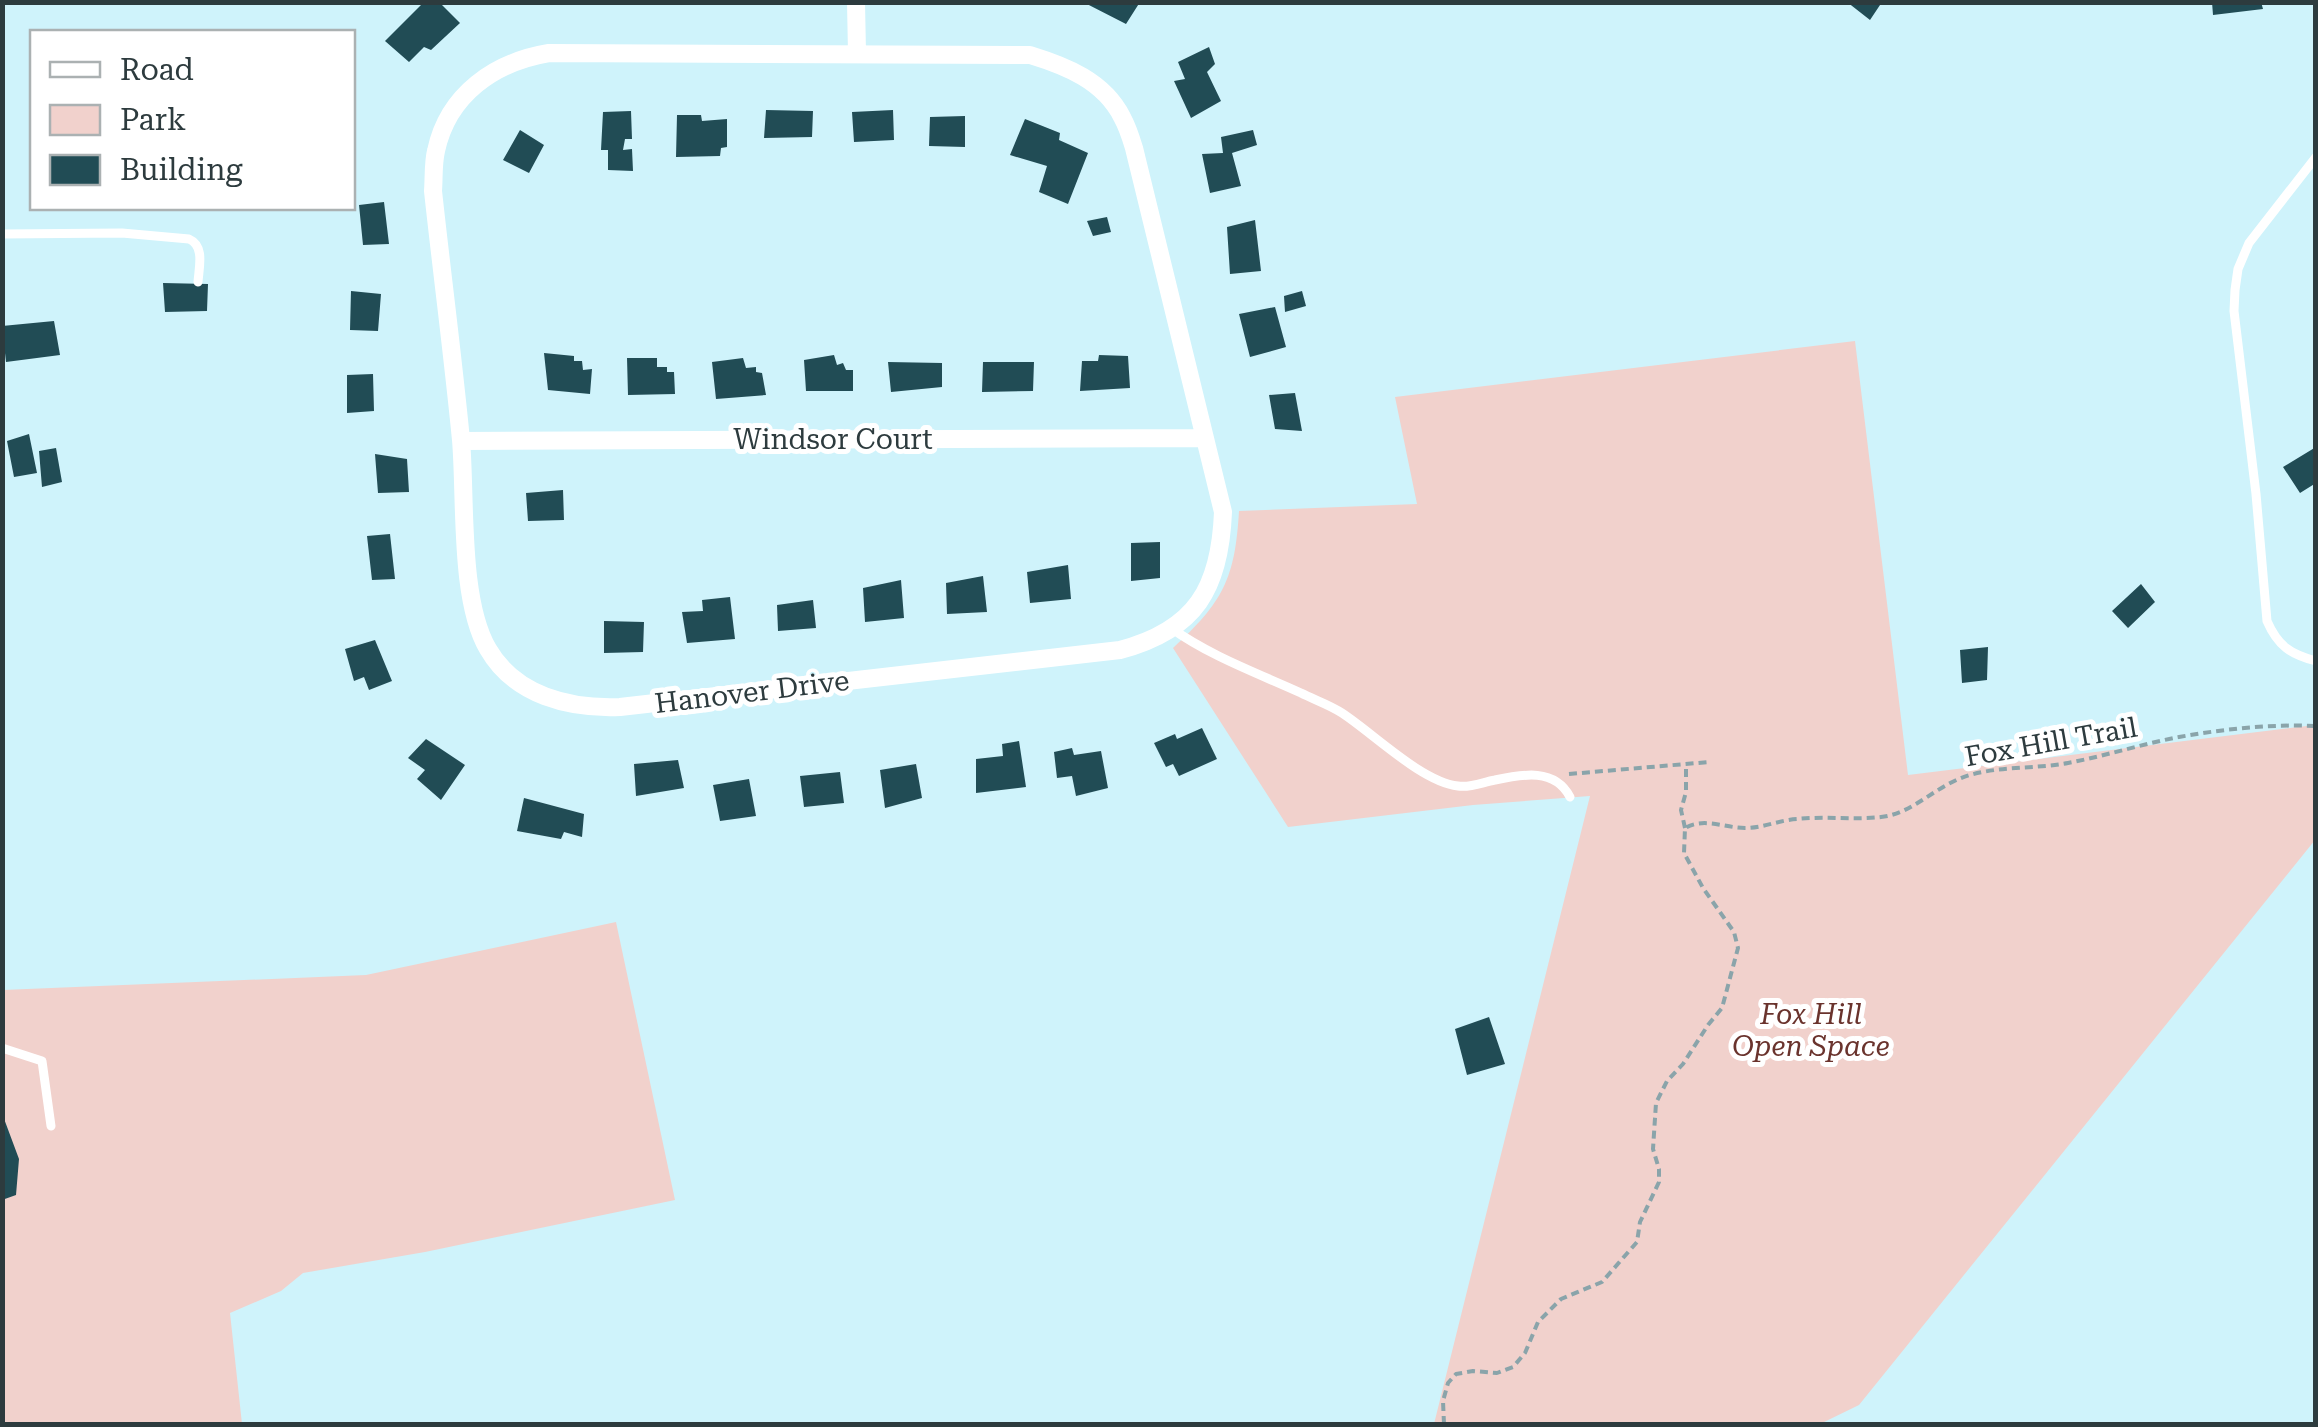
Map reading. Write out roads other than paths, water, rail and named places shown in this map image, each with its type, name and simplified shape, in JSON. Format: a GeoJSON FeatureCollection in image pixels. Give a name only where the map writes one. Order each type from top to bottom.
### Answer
{"type":"FeatureCollection","features":[{"type":"Feature","properties":{"kind":"street"},"geometry":{"type":"LineString","coordinates":[[856,2],[856,53]]}},
{"type":"Feature","properties":{"kind":"street","name":"Hanover Drive"},"geometry":{"type":"LineString","coordinates":[[549,53],[1030,55],[1058,63],[1080,73],[1122,114],[1134,148],[1205,438],[1223,512],[1222,548],[1213,579],[1200,603],[1148,642],[1120,650],[620,707],[590,708],[558,702],[504,671],[488,650],[476,622],[469,586],[461,441],[433,191],[436,151],[449,114],[466,92],[492,71],[523,57],[549,53]]}},
{"type":"Feature","properties":{"kind":"street","name":"Windsor Court"},"geometry":{"type":"LineString","coordinates":[[461,441],[1205,438]]}},
{"type":"Feature","properties":{"kind":"lane"},"geometry":{"type":"LineString","coordinates":[[2316,157],[2249,243],[2238,269],[2234,311],[2267,621],[2284,647],[2296,656],[2316,661]]}},
{"type":"Feature","properties":{"kind":"lane"},"geometry":{"type":"LineString","coordinates":[[2,234],[122,234],[189,239],[199,247],[198,282]]}},
{"type":"Feature","properties":{"kind":"lane"},"geometry":{"type":"LineString","coordinates":[[1171,628],[1193,644],[1340,711],[1427,775],[1444,783],[1461,787],[1544,775],[1564,786],[1570,797]]}},
{"type":"Feature","properties":{"kind":"lane"},"geometry":{"type":"LineString","coordinates":[[2,1048],[42,1061],[51,1126]]}},
{"type":"Feature","properties":{"kind":"park label","name":"Fox Hill Open Space"},"geometry":{"type":"Point","coordinates":[1811,1030]}}]}
